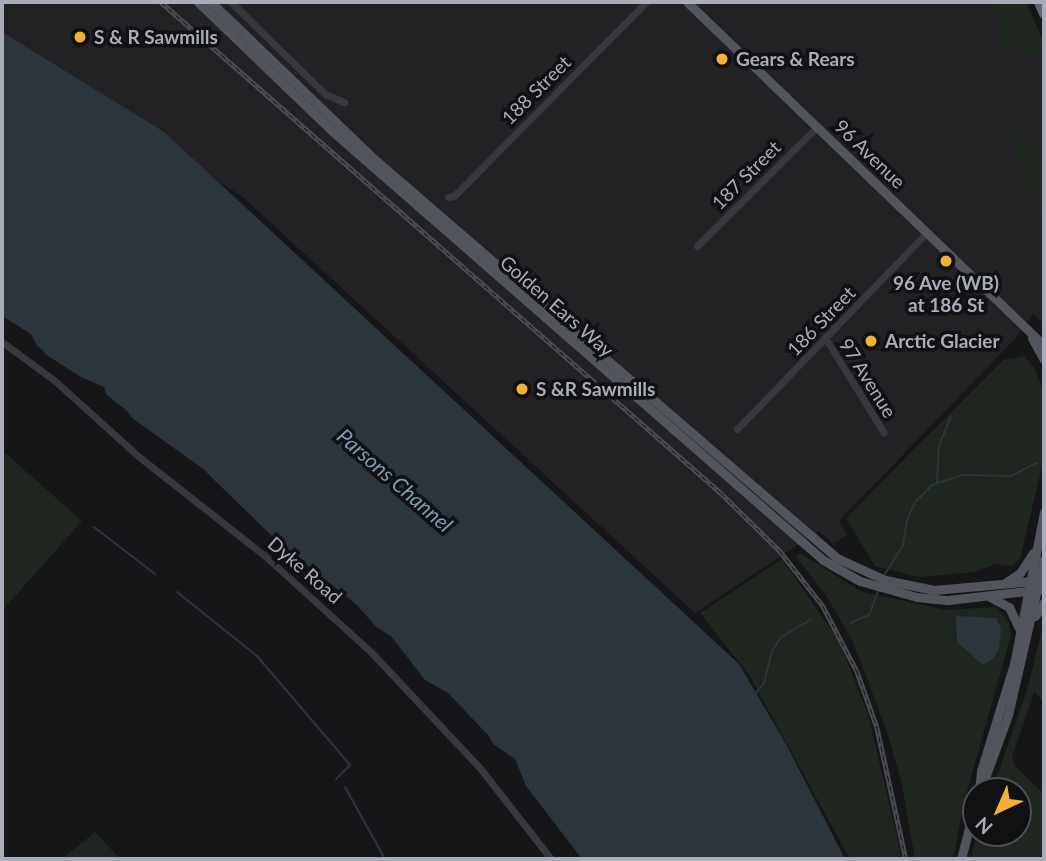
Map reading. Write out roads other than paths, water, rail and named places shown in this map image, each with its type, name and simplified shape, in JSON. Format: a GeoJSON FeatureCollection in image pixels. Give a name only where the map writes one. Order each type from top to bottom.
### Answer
{"type":"FeatureCollection","features":[{"type":"Feature","properties":{"kind":"highway"},"geometry":{"type":"LineString","coordinates":[[1039,2],[1044,13]]}},
{"type":"Feature","properties":{"kind":"main road","name":"Golden Ears Way"},"geometry":{"type":"LineString","coordinates":[[198,2],[349,146],[809,550],[852,578],[885,590],[918,593],[948,600],[989,596],[1037,586]]}},
{"type":"Feature","properties":{"kind":"main road","name":"Golden Ears Way"},"geometry":{"type":"LineString","coordinates":[[211,2],[380,165],[815,542],[846,563],[918,593],[1002,585],[1037,586]]}},
{"type":"Feature","properties":{"kind":"main road","name":"96 Avenue"},"geometry":{"type":"LineString","coordinates":[[687,2],[1044,346]]}},
{"type":"Feature","properties":{"kind":"main road","name":"96 Avenue"},"geometry":{"type":"LineString","coordinates":[[1028,330],[1044,360]]}},
{"type":"Feature","properties":{"kind":"main road"},"geometry":{"type":"LineString","coordinates":[[1037,586],[1038,545],[1044,512]]}},
{"type":"Feature","properties":{"kind":"main road"},"geometry":{"type":"LineString","coordinates":[[1002,585],[1020,573],[1038,545]]}},
{"type":"Feature","properties":{"kind":"main road"},"geometry":{"type":"LineString","coordinates":[[980,777],[1044,559]]}},
{"type":"Feature","properties":{"kind":"main road"},"geometry":{"type":"LineString","coordinates":[[989,596],[1009,607],[1024,631]]}},
{"type":"Feature","properties":{"kind":"main road"},"geometry":{"type":"LineString","coordinates":[[1024,631],[1044,602]]}},
{"type":"Feature","properties":{"kind":"street"},"geometry":{"type":"LineString","coordinates":[[231,2],[325,94],[344,102]]}},
{"type":"Feature","properties":{"kind":"street","name":"188 Street"},"geometry":{"type":"LineString","coordinates":[[448,197],[454,195],[646,2]]}},
{"type":"Feature","properties":{"kind":"street","name":"187 Street"},"geometry":{"type":"LineString","coordinates":[[697,246],[817,127]]}},
{"type":"Feature","properties":{"kind":"street","name":"186 Street"},"geometry":{"type":"LineString","coordinates":[[737,429],[926,233]]}},
{"type":"Feature","properties":{"kind":"street","name":"97 Avenue"},"geometry":{"type":"LineString","coordinates":[[826,339],[884,433]]}},
{"type":"Feature","properties":{"kind":"street","name":"Dyke Road"},"geometry":{"type":"LineString","coordinates":[[2,342],[54,380],[138,456],[264,555],[371,652],[480,768],[551,859]]}},
{"type":"Feature","properties":{"kind":"water","name":"Parsons Channel"},"geometry":{"type":"Polygon","coordinates":[[[2,32],[164,132],[739,664],[786,744],[845,859],[582,859],[526,786],[515,759],[493,744],[489,736],[448,693],[425,680],[391,636],[376,627],[358,606],[275,539],[202,468],[132,418],[106,394],[104,387],[81,377],[48,356],[36,344],[31,334],[2,316],[2,32]]]}},
{"type":"Feature","properties":{"kind":"water"},"geometry":{"type":"Polygon","coordinates":[[[956,616],[997,618],[1001,630],[999,649],[993,659],[983,665],[957,642],[956,616]]]}},
{"type":"Feature","properties":{"kind":"waterway"},"geometry":{"type":"LineString","coordinates":[[937,482],[939,446],[951,416]]}},
{"type":"Feature","properties":{"kind":"waterway"},"geometry":{"type":"LineString","coordinates":[[885,574],[903,545],[907,520],[915,502],[932,485],[963,475],[1011,476],[1037,463]]}},
{"type":"Feature","properties":{"kind":"waterway"},"geometry":{"type":"LineString","coordinates":[[94,527],[155,574]]}},
{"type":"Feature","properties":{"kind":"waterway"},"geometry":{"type":"LineString","coordinates":[[850,623],[869,615],[879,589]]}},
{"type":"Feature","properties":{"kind":"waterway"},"geometry":{"type":"LineString","coordinates":[[177,592],[257,656],[350,765],[336,779]]}},
{"type":"Feature","properties":{"kind":"waterway"},"geometry":{"type":"LineString","coordinates":[[756,693],[764,683],[772,651],[781,637],[810,620]]}},
{"type":"Feature","properties":{"kind":"waterway"},"geometry":{"type":"LineString","coordinates":[[345,787],[385,859]]}},
{"type":"Feature","properties":{"kind":"railway"},"geometry":{"type":"LineString","coordinates":[[161,2],[721,493],[780,551],[823,606],[857,671],[877,727],[906,859]]}},
{"type":"Feature","properties":{"kind":"place","name":"S & R Sawmills"},"geometry":{"type":"Point","coordinates":[80,37]}},
{"type":"Feature","properties":{"kind":"place","name":"Gears & Rears"},"geometry":{"type":"Point","coordinates":[722,59]}},
{"type":"Feature","properties":{"kind":"place","name":"96 Ave (WB) at 186 St"},"geometry":{"type":"Point","coordinates":[946,261]}},
{"type":"Feature","properties":{"kind":"place","name":"Arctic Glacier"},"geometry":{"type":"Point","coordinates":[871,341]}},
{"type":"Feature","properties":{"kind":"place","name":"S &R Sawmills"},"geometry":{"type":"Point","coordinates":[522,389]}}]}
